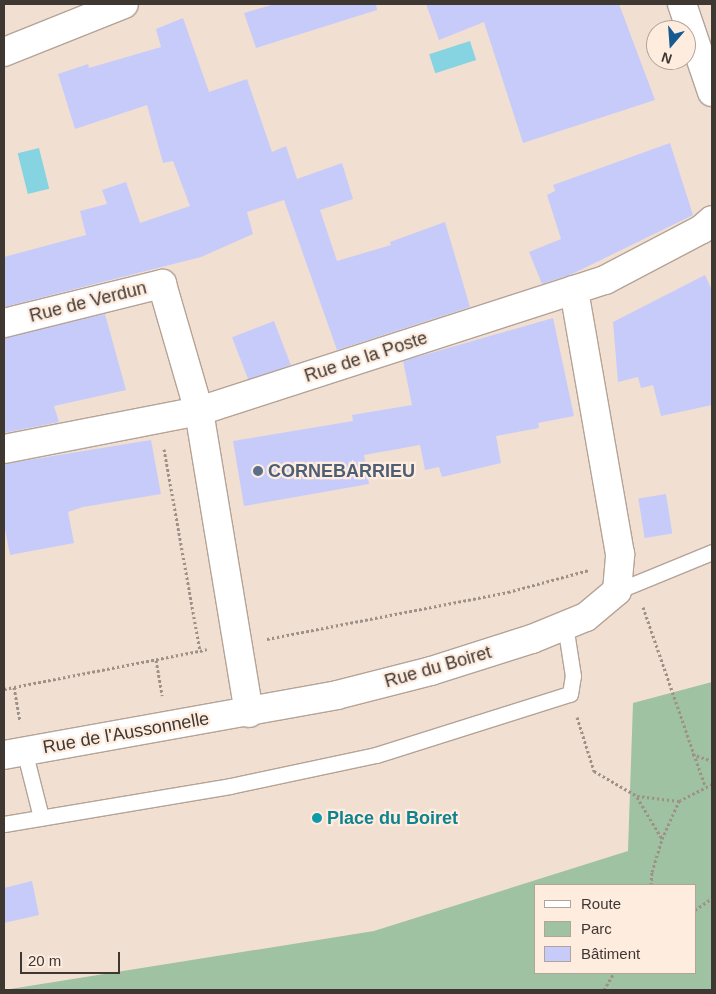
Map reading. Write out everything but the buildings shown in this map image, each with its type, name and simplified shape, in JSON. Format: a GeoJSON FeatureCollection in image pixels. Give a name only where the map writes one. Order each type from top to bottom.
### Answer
{"type":"FeatureCollection","features":[{"type":"Feature","properties":{"kind":"street"},"geometry":{"type":"LineString","coordinates":[[4,52],[124,4]]}},
{"type":"Feature","properties":{"kind":"street"},"geometry":{"type":"LineString","coordinates":[[682,4],[712,92]]}},
{"type":"Feature","properties":{"kind":"street","name":"Rue de la Poste"},"geometry":{"type":"LineString","coordinates":[[4,449],[199,411],[605,280],[702,229],[712,220]]}},
{"type":"Feature","properties":{"kind":"street","name":"Rue de Verdun"},"geometry":{"type":"LineString","coordinates":[[4,323],[162,284],[199,411]]}},
{"type":"Feature","properties":{"kind":"street"},"geometry":{"type":"LineString","coordinates":[[574,290],[620,554],[617,591]]}},
{"type":"Feature","properties":{"kind":"street"},"geometry":{"type":"LineString","coordinates":[[199,411],[249,713]]}},
{"type":"Feature","properties":{"kind":"street","name":"Rue du Boiret"},"geometry":{"type":"LineString","coordinates":[[249,713],[431,671],[586,617],[617,591]]}},
{"type":"Feature","properties":{"kind":"street","name":"Rue de l'Aussonnelle"},"geometry":{"type":"LineString","coordinates":[[14,753],[167,725],[249,713]]}},
{"type":"Feature","properties":{"kind":"lane"},"geometry":{"type":"LineString","coordinates":[[617,591],[712,552]]}},
{"type":"Feature","properties":{"kind":"lane"},"geometry":{"type":"LineString","coordinates":[[4,824],[230,786],[376,755],[570,694],[573,676],[565,625]]}},
{"type":"Feature","properties":{"kind":"lane"},"geometry":{"type":"LineString","coordinates":[[14,753],[41,818]]}},
{"type":"Feature","properties":{"kind":"path"},"geometry":{"type":"LineString","coordinates":[[158,418],[200,651]]}},
{"type":"Feature","properties":{"kind":"path"},"geometry":{"type":"LineString","coordinates":[[4,689],[508,592],[597,568]]}},
{"type":"Feature","properties":{"kind":"path"},"geometry":{"type":"LineString","coordinates":[[617,591],[641,598],[692,754],[705,786]]}},
{"type":"Feature","properties":{"kind":"path"},"geometry":{"type":"LineString","coordinates":[[156,660],[167,725]]}},
{"type":"Feature","properties":{"kind":"path"},"geometry":{"type":"LineString","coordinates":[[570,694],[594,771],[637,796],[680,801]]}},
{"type":"Feature","properties":{"kind":"path"},"geometry":{"type":"LineString","coordinates":[[692,754],[712,761]]}},
{"type":"Feature","properties":{"kind":"path"},"geometry":{"type":"LineString","coordinates":[[651,884],[662,839],[680,801],[705,786],[712,784]]}},
{"type":"Feature","properties":{"kind":"path"},"geometry":{"type":"LineString","coordinates":[[637,796],[662,839]]}},
{"type":"Feature","properties":{"kind":"path"},"geometry":{"type":"LineString","coordinates":[[696,909],[712,898]]}},
{"type":"Feature","properties":{"kind":"path"},"geometry":{"type":"LineString","coordinates":[[604,990],[613,974]]}},
{"type":"Feature","properties":{"kind":"green space"},"geometry":{"type":"Polygon","coordinates":[[[712,682],[712,990],[4,990],[374,931],[628,851],[633,703],[712,682]]]}},
{"type":"Feature","properties":{"kind":"water"},"geometry":{"type":"Polygon","coordinates":[[[470,41],[476,60],[435,73],[429,54],[470,41]]]}},
{"type":"Feature","properties":{"kind":"water"},"geometry":{"type":"Polygon","coordinates":[[[39,148],[49,189],[28,194],[18,153],[39,148]]]}},
{"type":"Feature","properties":{"kind":"place","name":"CORNEBARRIEU"},"geometry":{"type":"Point","coordinates":[258,471]}},
{"type":"Feature","properties":{"kind":"place","name":"Place du Boiret"},"geometry":{"type":"Point","coordinates":[317,818]}}]}
